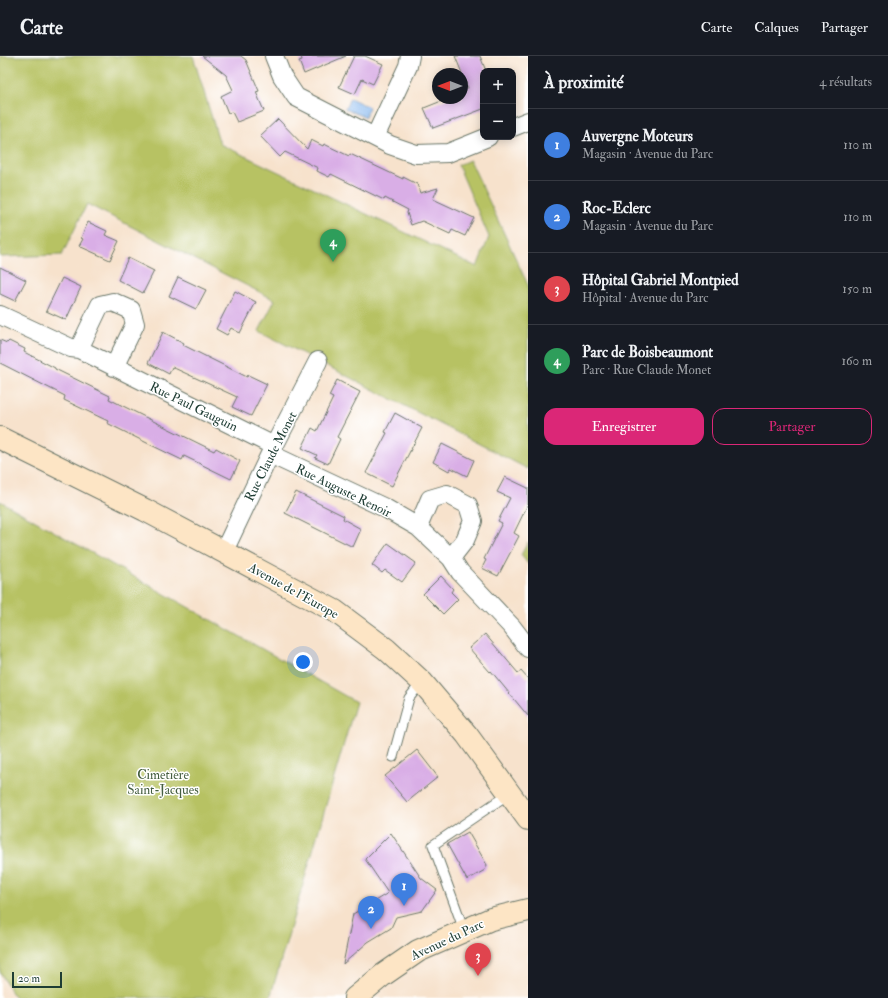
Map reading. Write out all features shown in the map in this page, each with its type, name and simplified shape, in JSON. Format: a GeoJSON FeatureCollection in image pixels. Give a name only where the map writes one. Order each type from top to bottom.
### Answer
{"type":"FeatureCollection","features":[{"type":"Feature","properties":{"kind":"main road","name":"Avenue de l'Europe"},"geometry":{"type":"LineString","coordinates":[[0,438],[224,552],[335,611],[386,649],[422,682],[467,735],[528,819]]}},
{"type":"Feature","properties":{"kind":"main road","name":"Avenue du Parc"},"geometry":{"type":"LineString","coordinates":[[355,998],[383,974],[418,951],[491,919],[528,910]]}},
{"type":"Feature","properties":{"kind":"street"},"geometry":{"type":"LineString","coordinates":[[274,56],[282,76],[296,97],[390,145],[416,154],[448,153],[480,140]]}},
{"type":"Feature","properties":{"kind":"street"},"geometry":{"type":"LineString","coordinates":[[375,137],[408,66],[410,56]]}},
{"type":"Feature","properties":{"kind":"street"},"geometry":{"type":"LineString","coordinates":[[516,126],[528,121]]}},
{"type":"Feature","properties":{"kind":"street"},"geometry":{"type":"LineString","coordinates":[[79,349],[100,305],[113,302],[131,310],[136,324],[114,367]]}},
{"type":"Feature","properties":{"kind":"street","name":"Rue Paul Gauguin"},"geometry":{"type":"LineString","coordinates":[[0,315],[71,348],[79,349],[272,450]]}},
{"type":"Feature","properties":{"kind":"street","name":"Rue Claude Monet"},"geometry":{"type":"LineString","coordinates":[[224,552],[272,450],[318,361]]}},
{"type":"Feature","properties":{"kind":"street","name":"Rue Auguste Renoir"},"geometry":{"type":"LineString","coordinates":[[272,450],[418,527],[451,558],[460,572],[512,627],[528,648]]}},
{"type":"Feature","properties":{"kind":"street"},"geometry":{"type":"LineString","coordinates":[[418,527],[430,500],[447,494],[468,506],[473,521],[465,540],[451,558]]}},
{"type":"Feature","properties":{"kind":"lane"},"geometry":{"type":"LineString","coordinates":[[392,757],[409,698],[422,682]]}},
{"type":"Feature","properties":{"kind":"lane"},"geometry":{"type":"LineString","coordinates":[[464,930],[433,845],[510,793]]}},
{"type":"Feature","properties":{"kind":"green space"},"geometry":{"type":"Polygon","coordinates":[[[0,56],[193,56],[220,144],[477,267],[489,237],[458,165],[470,160],[528,285],[528,469],[259,331],[275,300],[87,204],[62,255],[0,257],[0,56]]]}},
{"type":"Feature","properties":{"kind":"green space","name":"Cimetière Saint-Jacques"},"geometry":{"type":"Polygon","coordinates":[[[0,501],[356,702],[270,998],[15,998],[0,972],[0,501]]]}},
{"type":"Feature","properties":{"kind":"green space"},"geometry":{"type":"Polygon","coordinates":[[[528,542],[528,564],[521,555],[528,542]]]}},
{"type":"Feature","properties":{"kind":"water"},"geometry":{"type":"Polygon","coordinates":[[[350,98],[369,107],[365,117],[345,109],[350,98]]]}},
{"type":"Feature","properties":{"kind":"building"},"geometry":{"type":"Polygon","coordinates":[[[202,56],[241,56],[246,60],[259,91],[256,92],[264,111],[237,122],[232,112],[228,113],[221,96],[233,90],[226,75],[202,56]]]}},
{"type":"Feature","properties":{"kind":"building"},"geometry":{"type":"Polygon","coordinates":[[[301,56],[346,56],[304,74],[299,61],[302,60],[301,56]]]}},
{"type":"Feature","properties":{"kind":"building"},"geometry":{"type":"Polygon","coordinates":[[[354,56],[365,56],[383,64],[373,84],[362,79],[355,94],[339,87],[354,56]]]}},
{"type":"Feature","properties":{"kind":"building"},"geometry":{"type":"Polygon","coordinates":[[[455,56],[480,56],[485,68],[480,68],[480,110],[433,128],[424,108],[434,104],[468,104],[468,68],[460,68],[455,56]]]}},
{"type":"Feature","properties":{"kind":"building"},"geometry":{"type":"Polygon","coordinates":[[[278,119],[307,149],[311,140],[323,146],[324,144],[349,156],[350,154],[417,184],[420,193],[438,188],[433,199],[474,218],[465,236],[452,230],[450,234],[422,221],[411,225],[407,213],[408,210],[385,198],[384,200],[331,174],[329,177],[317,171],[318,168],[285,152],[280,157],[260,136],[278,119]]]}},
{"type":"Feature","properties":{"kind":"building"},"geometry":{"type":"Polygon","coordinates":[[[88,222],[107,231],[105,235],[119,241],[110,260],[79,246],[83,239],[81,238],[88,222]]]}},
{"type":"Feature","properties":{"kind":"building"},"geometry":{"type":"Polygon","coordinates":[[[128,258],[154,271],[143,293],[118,280],[128,258]]]}},
{"type":"Feature","properties":{"kind":"building"},"geometry":{"type":"Polygon","coordinates":[[[0,267],[26,280],[15,301],[0,294],[0,267]]]}},
{"type":"Feature","properties":{"kind":"building"},"geometry":{"type":"Polygon","coordinates":[[[178,277],[206,290],[196,309],[169,296],[178,277]]]}},
{"type":"Feature","properties":{"kind":"building"},"geometry":{"type":"Polygon","coordinates":[[[62,278],[81,287],[66,320],[46,311],[62,278]]]}},
{"type":"Feature","properties":{"kind":"building"},"geometry":{"type":"Polygon","coordinates":[[[235,291],[256,302],[240,333],[231,328],[227,335],[216,329],[235,291]]]}},
{"type":"Feature","properties":{"kind":"building"},"geometry":{"type":"Polygon","coordinates":[[[163,332],[184,343],[183,345],[247,377],[248,375],[267,384],[251,416],[232,407],[237,397],[172,367],[169,374],[148,363],[163,332]]]}},
{"type":"Feature","properties":{"kind":"building"},"geometry":{"type":"Polygon","coordinates":[[[0,340],[7,343],[9,341],[25,349],[24,352],[110,396],[109,399],[214,451],[216,448],[240,461],[231,479],[184,456],[182,460],[107,423],[108,421],[64,400],[65,396],[0,363],[0,340]]]}},
{"type":"Feature","properties":{"kind":"building"},"geometry":{"type":"Polygon","coordinates":[[[337,380],[360,392],[337,437],[340,439],[328,464],[315,458],[317,455],[302,448],[312,428],[317,431],[333,398],[329,396],[337,380]]]}},
{"type":"Feature","properties":{"kind":"building"},"geometry":{"type":"Polygon","coordinates":[[[395,413],[422,428],[392,486],[366,473],[387,433],[385,432],[395,413]]]}},
{"type":"Feature","properties":{"kind":"building"},"geometry":{"type":"Polygon","coordinates":[[[442,444],[474,460],[467,476],[451,468],[449,471],[433,462],[442,444]]]}},
{"type":"Feature","properties":{"kind":"building"},"geometry":{"type":"Polygon","coordinates":[[[505,477],[528,488],[528,504],[514,533],[519,536],[498,576],[482,568],[486,560],[484,559],[502,523],[498,521],[510,498],[497,492],[505,477]]]}},
{"type":"Feature","properties":{"kind":"building"},"geometry":{"type":"Polygon","coordinates":[[[296,492],[344,516],[343,519],[361,529],[353,547],[285,513],[296,492]]]}},
{"type":"Feature","properties":{"kind":"building"},"geometry":{"type":"Polygon","coordinates":[[[388,543],[416,563],[402,582],[385,570],[382,573],[372,565],[388,543]]]}},
{"type":"Feature","properties":{"kind":"building"},"geometry":{"type":"Polygon","coordinates":[[[441,576],[453,589],[451,592],[458,599],[443,614],[423,594],[441,576]]]}},
{"type":"Feature","properties":{"kind":"building"},"geometry":{"type":"Polygon","coordinates":[[[485,634],[518,673],[521,671],[528,679],[528,716],[491,671],[490,672],[469,648],[485,634]]]}},
{"type":"Feature","properties":{"kind":"building"},"geometry":{"type":"Polygon","coordinates":[[[417,750],[438,777],[407,802],[385,776],[417,750]]]}},
{"type":"Feature","properties":{"kind":"building"},"geometry":{"type":"Polygon","coordinates":[[[468,832],[487,865],[485,870],[467,880],[447,844],[468,832]]]}},
{"type":"Feature","properties":{"kind":"building"},"geometry":{"type":"Polygon","coordinates":[[[391,833],[421,878],[437,890],[422,911],[396,917],[391,928],[368,942],[343,964],[353,914],[388,893],[365,859],[391,833]]]}},
{"type":"Feature","properties":{"kind":"place","name":"Parc de Boisbeaumont"},"geometry":{"type":"Point","coordinates":[333,262]}},
{"type":"Feature","properties":{"kind":"place","name":"Auvergne Moteurs"},"geometry":{"type":"Point","coordinates":[404,906]}},
{"type":"Feature","properties":{"kind":"place","name":"Roc-Eclerc"},"geometry":{"type":"Point","coordinates":[371,929]}},
{"type":"Feature","properties":{"kind":"place","name":"Hôpital Gabriel Montpied"},"geometry":{"type":"Point","coordinates":[478,976]}}]}
